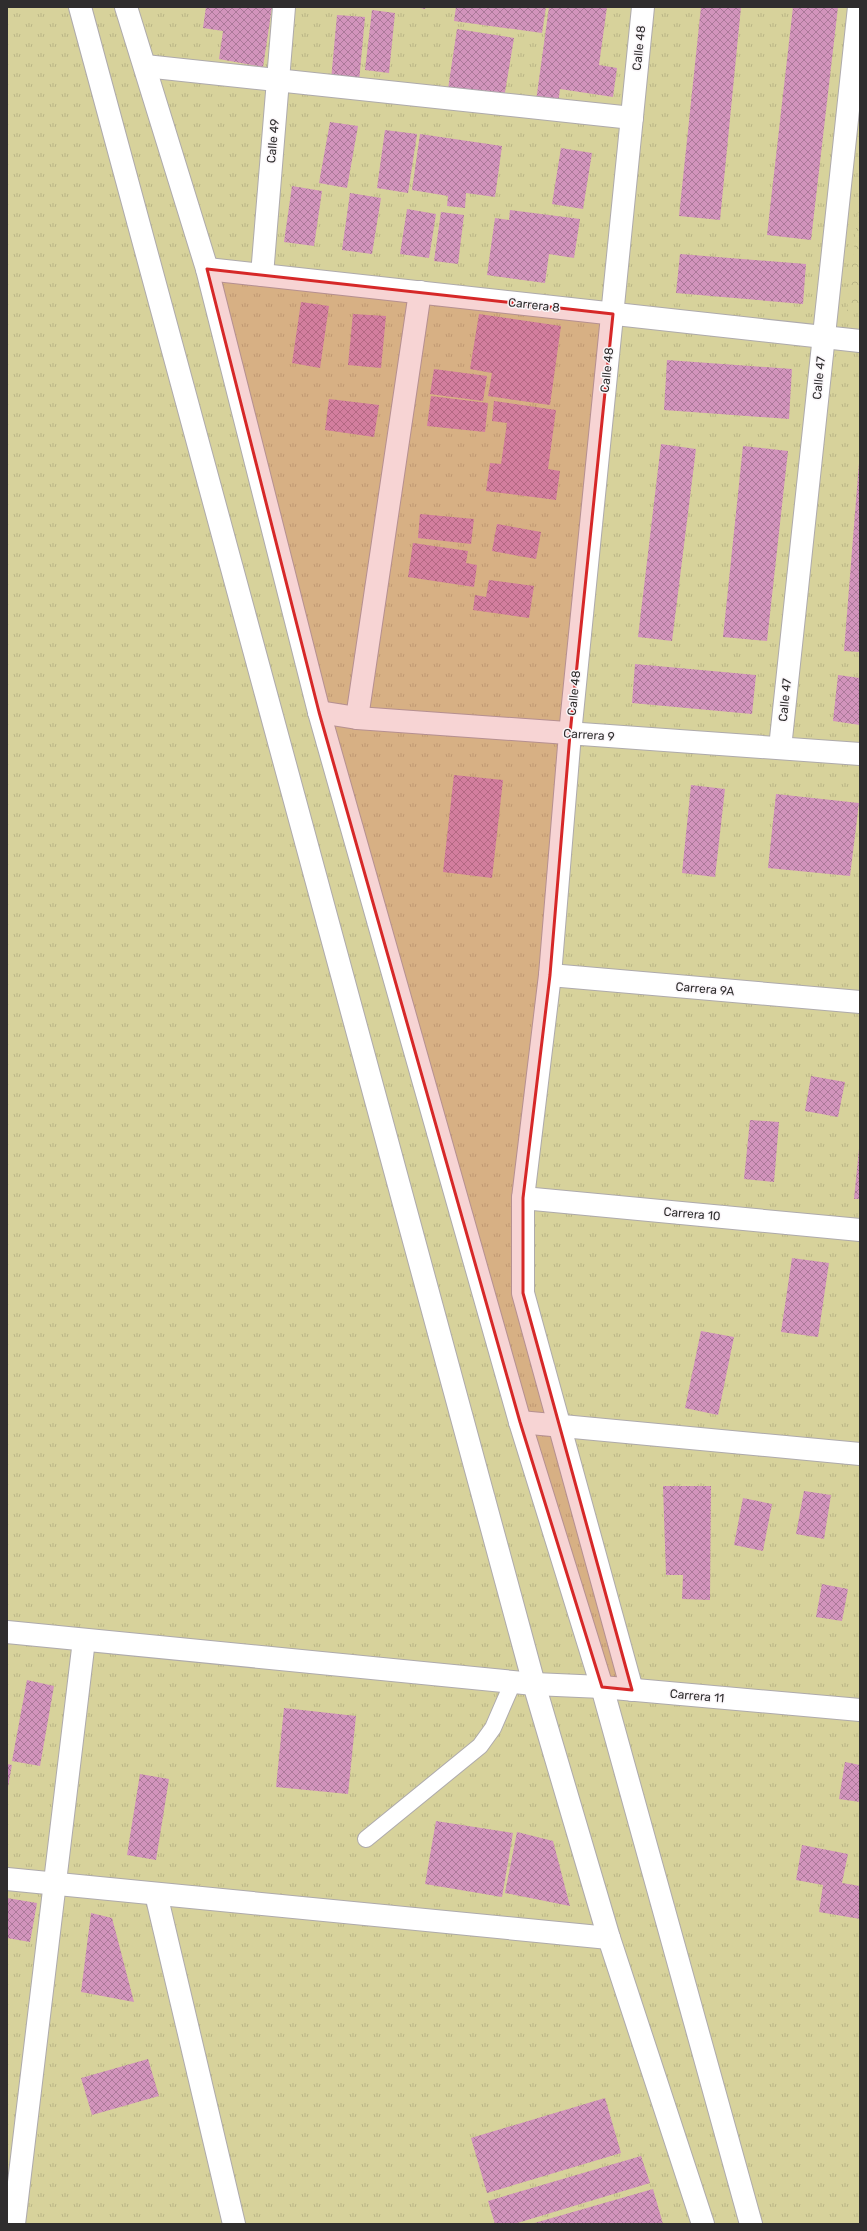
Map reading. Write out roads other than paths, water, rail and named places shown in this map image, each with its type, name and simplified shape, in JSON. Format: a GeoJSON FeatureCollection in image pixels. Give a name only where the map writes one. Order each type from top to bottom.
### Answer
{"type":"FeatureCollection","features":[{"type":"Feature","properties":{"kind":"street"},"geometry":{"type":"LineString","coordinates":[[80,7],[534,1684],[609,1938],[703,2224]]}},
{"type":"Feature","properties":{"kind":"street"},"geometry":{"type":"LineString","coordinates":[[126,7],[207,269],[319,712],[520,1422],[602,1687],[751,2224]]}},
{"type":"Feature","properties":{"kind":"street","name":"Calle 49"},"geometry":{"type":"LineString","coordinates":[[262,275],[284,7]]}},
{"type":"Feature","properties":{"kind":"street","name":"Calle 48"},"geometry":{"type":"LineString","coordinates":[[632,1690],[523,1293],[523,1198],[550,975],[570,734],[643,7]]}},
{"type":"Feature","properties":{"kind":"street","name":"Calle 47"},"geometry":{"type":"LineString","coordinates":[[780,748],[859,7]]}},
{"type":"Feature","properties":{"kind":"street"},"geometry":{"type":"LineString","coordinates":[[144,66],[632,118]]}},
{"type":"Feature","properties":{"kind":"street","name":"Carrera 8"},"geometry":{"type":"LineString","coordinates":[[207,269],[860,341]]}},
{"type":"Feature","properties":{"kind":"street"},"geometry":{"type":"LineString","coordinates":[[357,718],[420,292]]}},
{"type":"Feature","properties":{"kind":"street","name":"Carrera 9"},"geometry":{"type":"LineString","coordinates":[[319,712],[357,718],[860,754]]}},
{"type":"Feature","properties":{"kind":"street","name":"Carrera 9A"},"geometry":{"type":"LineString","coordinates":[[550,975],[860,1002]]}},
{"type":"Feature","properties":{"kind":"street","name":"Carrera 10"},"geometry":{"type":"LineString","coordinates":[[523,1198],[860,1230]]}},
{"type":"Feature","properties":{"kind":"street"},"geometry":{"type":"LineString","coordinates":[[520,1422],[860,1454]]}},
{"type":"Feature","properties":{"kind":"street","name":"Carrera 11"},"geometry":{"type":"LineString","coordinates":[[7,1632],[534,1684],[602,1687],[860,1710]]}},
{"type":"Feature","properties":{"kind":"street"},"geometry":{"type":"LineString","coordinates":[[14,2224],[84,1640]]}},
{"type":"Feature","properties":{"kind":"street"},"geometry":{"type":"LineString","coordinates":[[7,1879],[609,1938]]}},
{"type":"Feature","properties":{"kind":"street"},"geometry":{"type":"LineString","coordinates":[[156,1894],[234,2224]]}},
{"type":"Feature","properties":{"kind":"lane"},"geometry":{"type":"LineString","coordinates":[[366,1839],[480,1746],[494,1728],[513,1682]]}}]}
